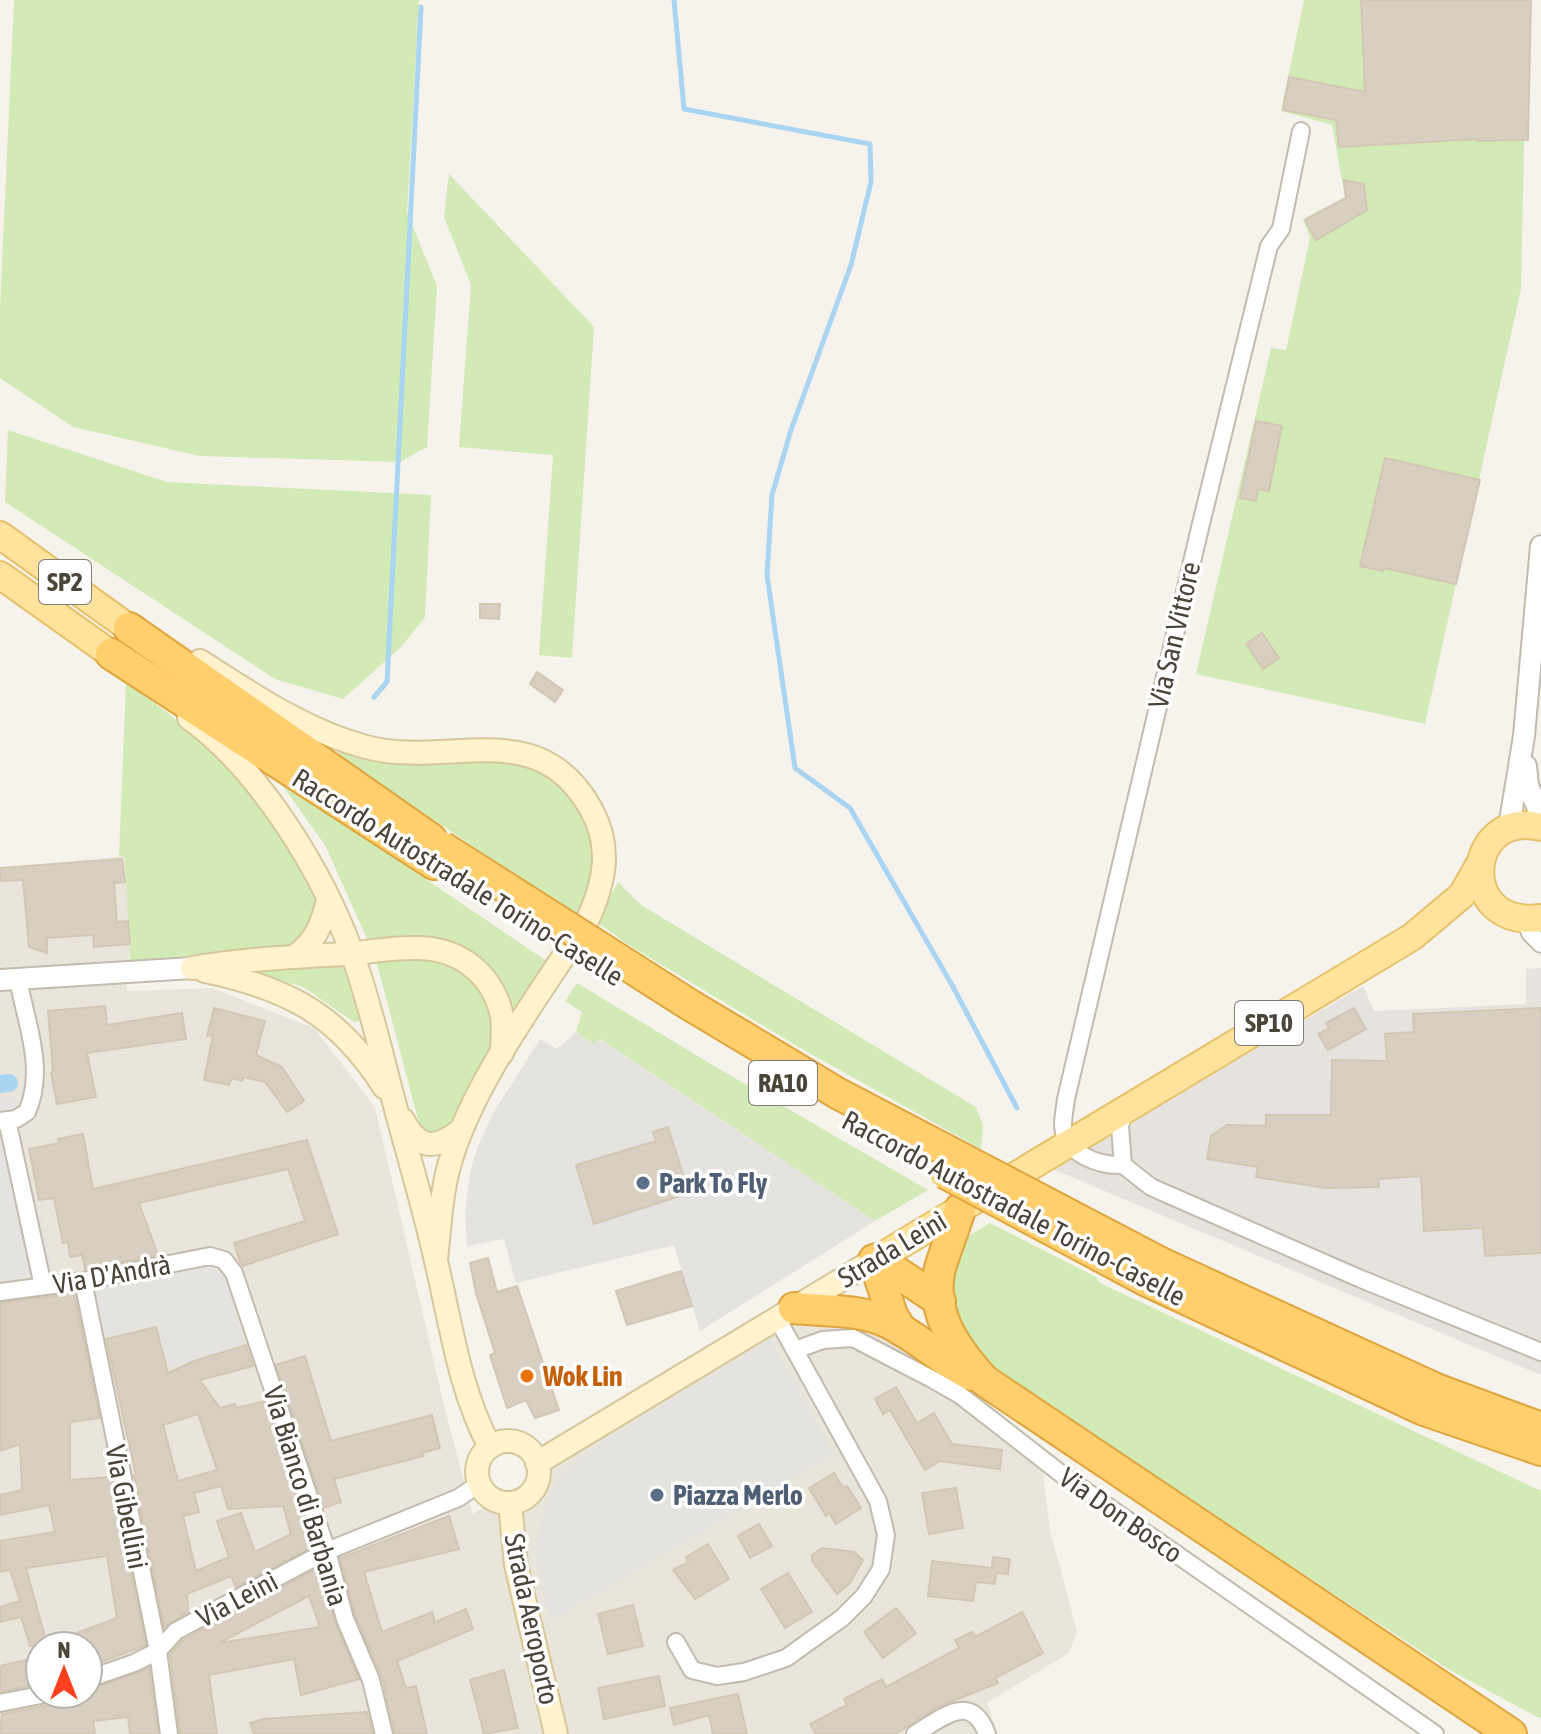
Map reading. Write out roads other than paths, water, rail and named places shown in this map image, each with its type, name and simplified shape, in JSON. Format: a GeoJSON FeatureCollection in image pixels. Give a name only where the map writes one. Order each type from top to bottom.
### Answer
{"type":"FeatureCollection","features":[{"type":"Feature","properties":{"kind":"highway","name":"Raccordo Autostradale Torino-Caselle"},"geometry":{"type":"LineString","coordinates":[[129,628],[438,856]]}},
{"type":"Feature","properties":{"kind":"highway","name":"Raccordo Autostradale Torino-Caselle"},"geometry":{"type":"LineString","coordinates":[[111,654],[438,856],[829,1111],[1424,1410],[1541,1450]]}},
{"type":"Feature","properties":{"kind":"highway"},"geometry":{"type":"LineString","coordinates":[[960,1209],[940,1271],[940,1301],[943,1319],[954,1343],[985,1381]]}},
{"type":"Feature","properties":{"kind":"highway"},"geometry":{"type":"LineString","coordinates":[[876,1260],[940,1301]]}},
{"type":"Feature","properties":{"kind":"highway"},"geometry":{"type":"LineString","coordinates":[[876,1260],[892,1315],[901,1330]]}},
{"type":"Feature","properties":{"kind":"highway","name":"Raccordo Autostradale Torino-Caselle"},"geometry":{"type":"LineString","coordinates":[[1154,1272],[1436,1389],[1541,1428]]}},
{"type":"Feature","properties":{"kind":"highway"},"geometry":{"type":"LineString","coordinates":[[786,1313],[871,1316],[901,1330],[954,1367],[985,1381],[1511,1734]]}},
{"type":"Feature","properties":{"kind":"highway"},"geometry":{"type":"LineString","coordinates":[[1497,1435],[1541,1457]]}},
{"type":"Feature","properties":{"kind":"main road","name":"SP2"},"geometry":{"type":"LineString","coordinates":[[0,535],[129,628],[193,657],[306,725],[367,748],[396,752],[512,751],[532,756],[555,768],[588,804],[604,839],[603,878],[588,919],[502,1054],[461,1130],[443,1191],[436,1259]]}},
{"type":"Feature","properties":{"kind":"main road","name":"SP2"},"geometry":{"type":"LineString","coordinates":[[0,575],[111,654],[153,693],[196,723],[256,784],[300,847],[352,953],[436,1259],[468,1401],[490,1447]]}},
{"type":"Feature","properties":{"kind":"main road"},"geometry":{"type":"LineString","coordinates":[[1509,827],[1523,824],[1541,827]]}},
{"type":"Feature","properties":{"kind":"main road","name":"SP10"},"geometry":{"type":"LineString","coordinates":[[1480,863],[1490,841],[1509,827]]}},
{"type":"Feature","properties":{"kind":"main road","name":"Strada Leinì"},"geometry":{"type":"LineString","coordinates":[[537,1463],[1412,937],[1462,895],[1480,863]]}},
{"type":"Feature","properties":{"kind":"main road"},"geometry":{"type":"LineString","coordinates":[[1480,863],[1483,891],[1522,917]]}},
{"type":"Feature","properties":{"kind":"main road"},"geometry":{"type":"LineString","coordinates":[[294,957],[313,942],[328,900]]}},
{"type":"Feature","properties":{"kind":"main road","name":"Strada Leinì"},"geometry":{"type":"LineString","coordinates":[[1412,937],[1467,914],[1483,911],[1522,917]]}},
{"type":"Feature","properties":{"kind":"main road"},"geometry":{"type":"LineString","coordinates":[[192,968],[237,960],[420,948],[440,950],[472,965],[496,996],[503,1020],[502,1054]]}},
{"type":"Feature","properties":{"kind":"main road"},"geometry":{"type":"LineString","coordinates":[[192,968],[264,986],[294,998],[322,1016],[355,1047],[415,1138],[434,1145],[447,1141],[461,1130]]}},
{"type":"Feature","properties":{"kind":"main road"},"geometry":{"type":"LineString","coordinates":[[499,1443],[518,1443],[527,1448],[537,1463],[537,1481],[519,1501],[510,1503],[492,1499],[479,1484],[478,1463],[490,1447],[499,1443]]}},
{"type":"Feature","properties":{"kind":"main road","name":"Strada Aeroporto"},"geometry":{"type":"LineString","coordinates":[[510,1503],[516,1565],[556,1734]]}},
{"type":"Feature","properties":{"kind":"street","name":"Via San Vittore"},"geometry":{"type":"LineString","coordinates":[[1068,1143],[1063,1127],[1073,1065],[1202,516],[1269,246],[1281,229],[1301,131]]}},
{"type":"Feature","properties":{"kind":"street"},"geometry":{"type":"LineString","coordinates":[[1509,827],[1524,736],[1541,546]]}},
{"type":"Feature","properties":{"kind":"street"},"geometry":{"type":"LineString","coordinates":[[1524,736],[1528,786],[1541,815]]}},
{"type":"Feature","properties":{"kind":"street"},"geometry":{"type":"LineString","coordinates":[[1522,917],[1530,933],[1541,944]]}},
{"type":"Feature","properties":{"kind":"street"},"geometry":{"type":"LineString","coordinates":[[43,1286],[4,1120],[16,1119],[27,1112],[36,1087],[36,1067],[9,980],[192,968]]}},
{"type":"Feature","properties":{"kind":"street"},"geometry":{"type":"LineString","coordinates":[[1123,1165],[1120,1126],[1125,1109]]}},
{"type":"Feature","properties":{"kind":"street"},"geometry":{"type":"LineString","coordinates":[[1068,1143],[1084,1157],[1108,1166],[1123,1165],[1151,1187],[1169,1195],[1361,1279],[1541,1352]]}},
{"type":"Feature","properties":{"kind":"street","name":"Via D'Andrà"},"geometry":{"type":"LineString","coordinates":[[0,1292],[83,1281],[210,1256],[224,1260]]}},
{"type":"Feature","properties":{"kind":"street","name":"Via Bianco di Barbania"},"geometry":{"type":"LineString","coordinates":[[224,1260],[234,1273],[327,1551],[345,1619],[371,1680],[384,1734]]}},
{"type":"Feature","properties":{"kind":"street","name":"Via Gibellini"},"geometry":{"type":"LineString","coordinates":[[83,1281],[158,1651],[169,1734]]}},
{"type":"Feature","properties":{"kind":"street"},"geometry":{"type":"LineString","coordinates":[[676,1642],[692,1670],[717,1676],[744,1672],[786,1658],[842,1618],[864,1596],[881,1569],[886,1535],[878,1501],[795,1350],[786,1313]]}},
{"type":"Feature","properties":{"kind":"street","name":"Via Don Bosco"},"geometry":{"type":"LineString","coordinates":[[795,1350],[823,1340],[853,1338],[941,1384],[1064,1476],[1435,1734]]}},
{"type":"Feature","properties":{"kind":"street","name":"Via Leinì"},"geometry":{"type":"LineString","coordinates":[[104,1673],[158,1651],[176,1631],[327,1551],[458,1498],[479,1484]]}},
{"type":"Feature","properties":{"kind":"street"},"geometry":{"type":"LineString","coordinates":[[0,1703],[24,1698]]}},
{"type":"Feature","properties":{"kind":"street"},"geometry":{"type":"LineString","coordinates":[[915,1734],[961,1710],[976,1714],[987,1734]]}},
{"type":"Feature","properties":{"kind":"waterway"},"geometry":{"type":"LineString","coordinates":[[674,0],[684,109],[870,144],[871,182],[851,265],[791,430],[772,495],[767,575],[795,768],[850,808],[952,985],[1017,1108]]}},
{"type":"Feature","properties":{"kind":"waterway"},"geometry":{"type":"LineString","coordinates":[[374,697],[387,682],[421,7]]}},
{"type":"Feature","properties":{"kind":"waterway"},"geometry":{"type":"LineString","coordinates":[[0,1084],[9,1083]]}},
{"type":"Feature","properties":{"kind":"place","name":"Park To Fly"},"geometry":{"type":"Point","coordinates":[643,1183]}},
{"type":"Feature","properties":{"kind":"place","name":"Wok Lin"},"geometry":{"type":"Point","coordinates":[527,1376]}},
{"type":"Feature","properties":{"kind":"place","name":"Piazza Merlo"},"geometry":{"type":"Point","coordinates":[657,1495]}}]}
